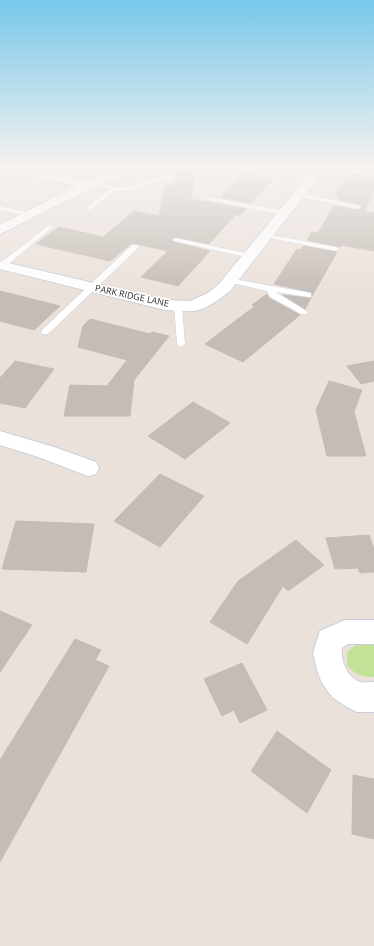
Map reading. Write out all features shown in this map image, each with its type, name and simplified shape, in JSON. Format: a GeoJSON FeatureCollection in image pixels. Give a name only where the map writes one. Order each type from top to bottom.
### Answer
{"type":"FeatureCollection","features":[{"type":"Feature","properties":{"kind":"street"},"geometry":{"type":"LineString","coordinates":[[0,230],[36,210]]}},
{"type":"Feature","properties":{"kind":"street","name":"PARK RIDGE LANE"},"geometry":{"type":"LineString","coordinates":[[1,266],[152,302],[193,306],[214,296],[224,288],[286,210]]}},
{"type":"Feature","properties":{"kind":"street"},"geometry":{"type":"LineString","coordinates":[[0,438],[39,450],[88,468]]}},
{"type":"Feature","properties":{"kind":"street"},"geometry":{"type":"LineString","coordinates":[[374,632],[344,632],[330,640],[327,653],[332,673],[342,686],[357,697],[374,697]]}},
{"type":"Feature","properties":{"kind":"lane"},"geometry":{"type":"LineString","coordinates":[[10,210],[28,214]]}},
{"type":"Feature","properties":{"kind":"lane"},"geometry":{"type":"LineString","coordinates":[[269,210],[284,213]]}},
{"type":"Feature","properties":{"kind":"lane"},"geometry":{"type":"LineString","coordinates":[[1,266],[51,226]]}},
{"type":"Feature","properties":{"kind":"lane"},"geometry":{"type":"LineString","coordinates":[[266,236],[336,249]]}},
{"type":"Feature","properties":{"kind":"lane"},"geometry":{"type":"LineString","coordinates":[[176,240],[250,256]]}},
{"type":"Feature","properties":{"kind":"lane"},"geometry":{"type":"LineString","coordinates":[[45,332],[93,288],[135,246]]}},
{"type":"Feature","properties":{"kind":"lane"},"geometry":{"type":"LineString","coordinates":[[231,280],[270,289],[308,295]]}},
{"type":"Feature","properties":{"kind":"lane"},"geometry":{"type":"LineString","coordinates":[[270,289],[273,295],[304,312]]}},
{"type":"Feature","properties":{"kind":"lane"},"geometry":{"type":"LineString","coordinates":[[178,305],[181,344]]}},
{"type":"Feature","properties":{"kind":"green space"},"geometry":{"type":"Polygon","coordinates":[[[356,645],[374,645],[374,677],[359,675],[347,665],[347,652],[356,645]]]}},
{"type":"Feature","properties":{"kind":"building"},"geometry":{"type":"Polygon","coordinates":[[[160,210],[245,210],[240,215],[236,214],[209,244],[176,237],[171,239],[174,242],[210,251],[178,286],[141,277],[168,251],[132,243],[110,261],[36,244],[59,227],[103,237],[134,211],[159,216],[160,210]]]}},
{"type":"Feature","properties":{"kind":"building"},"geometry":{"type":"Polygon","coordinates":[[[332,210],[364,210],[374,213],[374,251],[341,245],[340,247],[307,240],[312,232],[318,233],[332,210]]]}},
{"type":"Feature","properties":{"kind":"building"},"geometry":{"type":"Polygon","coordinates":[[[303,246],[337,252],[312,296],[311,292],[274,284],[297,249],[301,250],[303,246]]]}},
{"type":"Feature","properties":{"kind":"building"},"geometry":{"type":"Polygon","coordinates":[[[0,291],[60,306],[34,330],[0,321],[0,291]]]}},
{"type":"Feature","properties":{"kind":"building"},"geometry":{"type":"Polygon","coordinates":[[[267,294],[269,298],[300,315],[243,362],[205,344],[255,306],[252,305],[267,294]]]}},
{"type":"Feature","properties":{"kind":"building"},"geometry":{"type":"Polygon","coordinates":[[[283,295],[308,298],[311,298],[305,309],[283,295]]]}},
{"type":"Feature","properties":{"kind":"building"},"geometry":{"type":"Polygon","coordinates":[[[90,319],[150,334],[152,332],[169,336],[134,380],[130,416],[64,416],[70,385],[107,386],[127,360],[78,347],[83,326],[90,319]]]}},
{"type":"Feature","properties":{"kind":"building"},"geometry":{"type":"Polygon","coordinates":[[[15,361],[54,369],[25,408],[0,403],[0,378],[15,361]]]}},
{"type":"Feature","properties":{"kind":"building"},"geometry":{"type":"Polygon","coordinates":[[[374,361],[374,381],[361,384],[347,366],[374,361]]]}},
{"type":"Feature","properties":{"kind":"building"},"geometry":{"type":"Polygon","coordinates":[[[329,381],[362,390],[354,412],[366,456],[327,456],[316,410],[329,381]]]}},
{"type":"Feature","properties":{"kind":"building"},"geometry":{"type":"Polygon","coordinates":[[[193,402],[230,423],[185,459],[148,436],[193,402]]]}},
{"type":"Feature","properties":{"kind":"building"},"geometry":{"type":"Polygon","coordinates":[[[160,474],[204,496],[160,547],[114,521],[160,474]]]}},
{"type":"Feature","properties":{"kind":"building"},"geometry":{"type":"Polygon","coordinates":[[[16,521],[94,524],[86,572],[2,569],[16,521]]]}},
{"type":"Feature","properties":{"kind":"building"},"geometry":{"type":"Polygon","coordinates":[[[369,535],[374,549],[374,572],[360,573],[358,568],[335,569],[326,538],[369,535]]]}},
{"type":"Feature","properties":{"kind":"building"},"geometry":{"type":"Polygon","coordinates":[[[296,540],[324,565],[288,591],[283,586],[247,644],[210,622],[238,581],[296,540]]]}},
{"type":"Feature","properties":{"kind":"building"},"geometry":{"type":"Polygon","coordinates":[[[0,611],[32,625],[0,672],[0,611]]]}},
{"type":"Feature","properties":{"kind":"building"},"geometry":{"type":"Polygon","coordinates":[[[75,639],[101,650],[95,660],[109,666],[0,862],[0,760],[75,639]]]}},
{"type":"Feature","properties":{"kind":"building"},"geometry":{"type":"Polygon","coordinates":[[[242,663],[267,710],[240,723],[234,710],[222,716],[204,679],[242,663]]]}},
{"type":"Feature","properties":{"kind":"building"},"geometry":{"type":"Polygon","coordinates":[[[277,731],[331,770],[307,813],[251,771],[277,731]]]}},
{"type":"Feature","properties":{"kind":"building"},"geometry":{"type":"Polygon","coordinates":[[[353,775],[374,779],[374,839],[352,834],[353,775]]]}}]}
